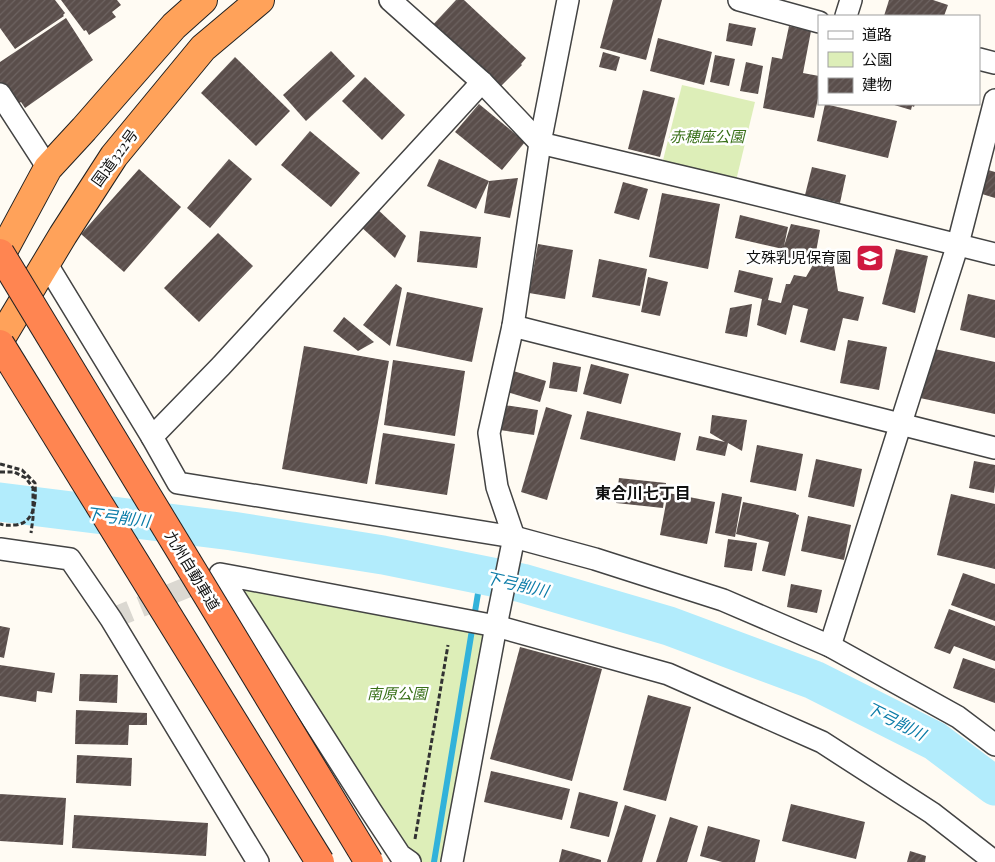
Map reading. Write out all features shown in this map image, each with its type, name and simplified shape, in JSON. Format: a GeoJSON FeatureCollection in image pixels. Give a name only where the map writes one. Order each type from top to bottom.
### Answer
{"type":"FeatureCollection","features":[{"type":"Feature","properties":{"kind":"highway"},"geometry":{"type":"LineString","coordinates":[[0,255],[48,168],[174,26],[203,0]]}},
{"type":"Feature","properties":{"kind":"highway","name":"国道322号"},"geometry":{"type":"LineString","coordinates":[[0,340],[63,235],[114,156],[203,48],[260,0]]}},
{"type":"Feature","properties":{"kind":"highway","name":"九州自動車道"},"geometry":{"type":"LineString","coordinates":[[0,255],[369,862]]}},
{"type":"Feature","properties":{"kind":"highway"},"geometry":{"type":"LineString","coordinates":[[0,344],[320,862]]}},
{"type":"Feature","properties":{"kind":"street"},"geometry":{"type":"LineString","coordinates":[[390,0],[482,82],[540,143],[995,254]]}},
{"type":"Feature","properties":{"kind":"street"},"geometry":{"type":"LineString","coordinates":[[452,862],[514,537],[497,487],[489,434],[513,326],[540,143],[568,0]]}},
{"type":"Feature","properties":{"kind":"street"},"geometry":{"type":"LineString","coordinates":[[739,0],[818,22]]}},
{"type":"Feature","properties":{"kind":"street"},"geometry":{"type":"LineString","coordinates":[[846,15],[851,0]]}},
{"type":"Feature","properties":{"kind":"street"},"geometry":{"type":"LineString","coordinates":[[980,59],[995,63]]}},
{"type":"Feature","properties":{"kind":"street"},"geometry":{"type":"LineString","coordinates":[[152,437],[482,82]]}},
{"type":"Feature","properties":{"kind":"street"},"geometry":{"type":"LineString","coordinates":[[0,94],[48,168]]}},
{"type":"Feature","properties":{"kind":"street"},"geometry":{"type":"LineString","coordinates":[[830,646],[958,244],[995,100]]}},
{"type":"Feature","properties":{"kind":"street"},"geometry":{"type":"LineString","coordinates":[[46,264],[178,483],[514,537],[595,559],[723,600],[830,646],[958,717],[995,745]]}},
{"type":"Feature","properties":{"kind":"street"},"geometry":{"type":"LineString","coordinates":[[513,326],[995,448]]}},
{"type":"Feature","properties":{"kind":"street"},"geometry":{"type":"LineString","coordinates":[[0,549],[70,559],[111,619],[258,862]]}},
{"type":"Feature","properties":{"kind":"street"},"geometry":{"type":"LineString","coordinates":[[412,853],[400,855],[370,812],[220,574],[496,626],[668,674],[822,742],[932,812],[995,862]]}},
{"type":"Feature","properties":{"kind":"path"},"geometry":{"type":"LineString","coordinates":[[0,464],[22,470],[35,483],[36,498],[33,513],[22,524],[5,526],[0,524]]}},
{"type":"Feature","properties":{"kind":"path"},"geometry":{"type":"LineString","coordinates":[[0,472],[14,472],[26,478],[33,488],[33,518],[27,553]]}},
{"type":"Feature","properties":{"kind":"path"},"geometry":{"type":"LineString","coordinates":[[412,853],[448,645]]}},
{"type":"Feature","properties":{"kind":"green space","name":"赤穂座公園"},"geometry":{"type":"Polygon","coordinates":[[[682,85],[755,102],[734,189],[660,172],[682,85]]]}},
{"type":"Feature","properties":{"kind":"green space","name":"南原公園"},"geometry":{"type":"Polygon","coordinates":[[[220,574],[496,626],[452,862],[411,862],[220,574]]]}},
{"type":"Feature","properties":{"kind":"building"},"geometry":{"type":"Polygon","coordinates":[[[0,0],[55,0],[65,13],[64,16],[15,49],[0,28],[0,0]]]}},
{"type":"Feature","properties":{"kind":"building"},"geometry":{"type":"Polygon","coordinates":[[[61,0],[117,0],[121,5],[112,12],[116,17],[89,35],[61,0]]]}},
{"type":"Feature","properties":{"kind":"building"},"geometry":{"type":"Polygon","coordinates":[[[456,0],[464,0],[526,58],[522,65],[496,91],[429,29],[456,0]]]}},
{"type":"Feature","properties":{"kind":"building"},"geometry":{"type":"Polygon","coordinates":[[[613,0],[662,0],[646,60],[600,48],[613,0]]]}},
{"type":"Feature","properties":{"kind":"building"},"geometry":{"type":"Polygon","coordinates":[[[889,0],[933,0],[948,5],[944,15],[884,15],[889,0]]]}},
{"type":"Feature","properties":{"kind":"building"},"geometry":{"type":"Polygon","coordinates":[[[66,18],[93,60],[25,108],[21,102],[5,112],[0,104],[0,62],[66,18]]]}},
{"type":"Feature","properties":{"kind":"building"},"geometry":{"type":"Polygon","coordinates":[[[729,23],[756,28],[752,46],[726,41],[729,23]]]}},
{"type":"Feature","properties":{"kind":"building"},"geometry":{"type":"Polygon","coordinates":[[[789,26],[811,31],[803,73],[818,76],[818,98],[814,118],[763,108],[772,57],[782,59],[789,26]]]}},
{"type":"Feature","properties":{"kind":"building"},"geometry":{"type":"Polygon","coordinates":[[[658,38],[712,52],[704,85],[650,71],[658,38]]]}},
{"type":"Feature","properties":{"kind":"building"},"geometry":{"type":"Polygon","coordinates":[[[331,51],[355,76],[306,121],[283,95],[331,51]]]}},
{"type":"Feature","properties":{"kind":"building"},"geometry":{"type":"Polygon","coordinates":[[[603,52],[620,57],[616,71],[599,67],[603,52]]]}},
{"type":"Feature","properties":{"kind":"building"},"geometry":{"type":"Polygon","coordinates":[[[715,55],[735,59],[729,86],[710,82],[715,55]]]}},
{"type":"Feature","properties":{"kind":"building"},"geometry":{"type":"Polygon","coordinates":[[[235,57],[290,111],[256,146],[201,93],[235,57]]]}},
{"type":"Feature","properties":{"kind":"building"},"geometry":{"type":"Polygon","coordinates":[[[746,62],[763,66],[758,94],[740,91],[746,62]]]}},
{"type":"Feature","properties":{"kind":"building"},"geometry":{"type":"Polygon","coordinates":[[[365,77],[405,115],[382,140],[342,101],[365,77]]]}},
{"type":"Feature","properties":{"kind":"building"},"geometry":{"type":"Polygon","coordinates":[[[643,90],[675,98],[660,157],[628,149],[643,90]]]}},
{"type":"Feature","properties":{"kind":"building"},"geometry":{"type":"Polygon","coordinates":[[[479,104],[525,142],[502,170],[455,132],[479,104]]]}},
{"type":"Feature","properties":{"kind":"building"},"geometry":{"type":"Polygon","coordinates":[[[825,105],[897,121],[888,158],[817,141],[825,105]]]}},
{"type":"Feature","properties":{"kind":"building"},"geometry":{"type":"Polygon","coordinates":[[[894,105],[915,105],[914,107],[912,106],[911,110],[894,105]]]}},
{"type":"Feature","properties":{"kind":"building"},"geometry":{"type":"Polygon","coordinates":[[[310,131],[360,173],[331,207],[281,165],[310,131]]]}},
{"type":"Feature","properties":{"kind":"building"},"geometry":{"type":"Polygon","coordinates":[[[229,159],[252,179],[210,228],[187,208],[229,159]]]}},
{"type":"Feature","properties":{"kind":"building"},"geometry":{"type":"Polygon","coordinates":[[[439,159],[489,181],[476,209],[427,186],[439,159]]]}},
{"type":"Feature","properties":{"kind":"building"},"geometry":{"type":"Polygon","coordinates":[[[812,167],[846,175],[840,203],[805,195],[812,167]]]}},
{"type":"Feature","properties":{"kind":"building"},"geometry":{"type":"Polygon","coordinates":[[[139,169],[181,207],[124,272],[81,234],[139,169]]]}},
{"type":"Feature","properties":{"kind":"building"},"geometry":{"type":"Polygon","coordinates":[[[988,170],[995,172],[995,198],[982,194],[988,170]]]}},
{"type":"Feature","properties":{"kind":"building"},"geometry":{"type":"Polygon","coordinates":[[[518,178],[510,218],[484,213],[489,181],[518,178]]]}},
{"type":"Feature","properties":{"kind":"building"},"geometry":{"type":"Polygon","coordinates":[[[623,182],[648,189],[639,220],[614,213],[623,182]]]}},
{"type":"Feature","properties":{"kind":"building"},"geometry":{"type":"Polygon","coordinates":[[[662,193],[720,204],[708,269],[649,257],[662,193]]]}},
{"type":"Feature","properties":{"kind":"building"},"geometry":{"type":"Polygon","coordinates":[[[375,207],[406,236],[395,258],[359,225],[375,207]]]}},
{"type":"Feature","properties":{"kind":"building"},"geometry":{"type":"Polygon","coordinates":[[[740,215],[788,227],[784,246],[791,224],[820,230],[814,263],[784,257],[783,249],[735,238],[740,215]]]}},
{"type":"Feature","properties":{"kind":"building"},"geometry":{"type":"Polygon","coordinates":[[[420,231],[481,237],[477,268],[417,262],[420,231]]]}},
{"type":"Feature","properties":{"kind":"building"},"geometry":{"type":"Polygon","coordinates":[[[218,233],[253,266],[199,322],[164,288],[218,233]]]}},
{"type":"Feature","properties":{"kind":"building"},"geometry":{"type":"Polygon","coordinates":[[[538,244],[573,250],[565,299],[529,293],[538,244]]]}},
{"type":"Feature","properties":{"kind":"building"},"geometry":{"type":"Polygon","coordinates":[[[896,249],[928,256],[915,313],[882,304],[896,249]]]}},
{"type":"Feature","properties":{"kind":"building"},"geometry":{"type":"Polygon","coordinates":[[[599,259],[647,269],[640,306],[592,297],[599,259]]]}},
{"type":"Feature","properties":{"kind":"building"},"geometry":{"type":"Polygon","coordinates":[[[814,263],[834,266],[838,291],[864,297],[858,321],[843,318],[835,351],[800,342],[808,309],[793,305],[786,335],[757,325],[762,299],[734,292],[739,270],[773,278],[768,300],[781,303],[786,284],[790,284],[794,275],[806,277],[814,263]]]}},
{"type":"Feature","properties":{"kind":"building"},"geometry":{"type":"Polygon","coordinates":[[[648,277],[668,282],[660,316],[641,312],[648,277]]]}},
{"type":"Feature","properties":{"kind":"building"},"geometry":{"type":"Polygon","coordinates":[[[396,284],[402,288],[390,346],[363,325],[396,284]]]}},
{"type":"Feature","properties":{"kind":"building"},"geometry":{"type":"Polygon","coordinates":[[[407,292],[483,308],[472,362],[396,346],[407,292]]]}},
{"type":"Feature","properties":{"kind":"building"},"geometry":{"type":"Polygon","coordinates":[[[968,294],[995,300],[995,338],[960,330],[968,294]]]}},
{"type":"Feature","properties":{"kind":"building"},"geometry":{"type":"Polygon","coordinates":[[[752,304],[747,337],[725,333],[730,308],[752,304]]]}},
{"type":"Feature","properties":{"kind":"building"},"geometry":{"type":"Polygon","coordinates":[[[344,317],[374,342],[358,351],[333,331],[344,317]]]}},
{"type":"Feature","properties":{"kind":"building"},"geometry":{"type":"Polygon","coordinates":[[[848,340],[887,347],[879,390],[840,383],[848,340]]]}},
{"type":"Feature","properties":{"kind":"building"},"geometry":{"type":"Polygon","coordinates":[[[304,346],[389,361],[367,484],[282,469],[304,346]]]}},
{"type":"Feature","properties":{"kind":"building"},"geometry":{"type":"Polygon","coordinates":[[[930,348],[995,362],[995,414],[920,398],[930,348]]]}},
{"type":"Feature","properties":{"kind":"building"},"geometry":{"type":"Polygon","coordinates":[[[393,360],[465,371],[455,436],[384,425],[393,360]]]}},
{"type":"Feature","properties":{"kind":"building"},"geometry":{"type":"Polygon","coordinates":[[[553,362],[581,367],[577,392],[549,388],[553,362]]]}},
{"type":"Feature","properties":{"kind":"building"},"geometry":{"type":"Polygon","coordinates":[[[591,364],[629,374],[621,404],[583,394],[591,364]]]}},
{"type":"Feature","properties":{"kind":"building"},"geometry":{"type":"Polygon","coordinates":[[[510,370],[546,381],[540,402],[504,391],[510,370]]]}},
{"type":"Feature","properties":{"kind":"building"},"geometry":{"type":"Polygon","coordinates":[[[504,405],[538,410],[534,435],[500,430],[504,405]]]}},
{"type":"Feature","properties":{"kind":"building"},"geometry":{"type":"Polygon","coordinates":[[[546,407],[572,415],[547,500],[521,492],[546,407]]]}},
{"type":"Feature","properties":{"kind":"building"},"geometry":{"type":"Polygon","coordinates":[[[587,411],[681,433],[675,461],[580,439],[587,411]]]}},
{"type":"Feature","properties":{"kind":"building"},"geometry":{"type":"Polygon","coordinates":[[[712,415],[747,420],[742,451],[728,443],[725,456],[696,450],[699,436],[725,442],[710,433],[712,415]]]}},
{"type":"Feature","properties":{"kind":"building"},"geometry":{"type":"Polygon","coordinates":[[[383,433],[455,444],[447,495],[375,484],[383,433]]]}},
{"type":"Feature","properties":{"kind":"building"},"geometry":{"type":"Polygon","coordinates":[[[757,445],[803,454],[796,491],[750,482],[757,445]]]}},
{"type":"Feature","properties":{"kind":"building"},"geometry":{"type":"Polygon","coordinates":[[[816,459],[862,469],[854,507],[808,497],[816,459]]]}},
{"type":"Feature","properties":{"kind":"building"},"geometry":{"type":"Polygon","coordinates":[[[974,461],[995,465],[994,493],[969,488],[974,461]]]}},
{"type":"Feature","properties":{"kind":"building"},"geometry":{"type":"Polygon","coordinates":[[[619,478],[666,483],[663,508],[616,503],[619,478]]]}},
{"type":"Feature","properties":{"kind":"building"},"geometry":{"type":"Polygon","coordinates":[[[668,493],[715,502],[707,544],[660,535],[668,493]]]}},
{"type":"Feature","properties":{"kind":"building"},"geometry":{"type":"Polygon","coordinates":[[[722,493],[742,497],[735,537],[715,533],[722,493]]]}},
{"type":"Feature","properties":{"kind":"building"},"geometry":{"type":"Polygon","coordinates":[[[951,494],[995,504],[995,569],[937,555],[951,494]]]}},
{"type":"Feature","properties":{"kind":"building"},"geometry":{"type":"Polygon","coordinates":[[[743,502],[799,515],[785,576],[762,571],[769,542],[736,534],[743,502]]]}},
{"type":"Feature","properties":{"kind":"building"},"geometry":{"type":"Polygon","coordinates":[[[808,516],[851,525],[844,560],[801,551],[808,516]]]}},
{"type":"Feature","properties":{"kind":"building"},"geometry":{"type":"Polygon","coordinates":[[[728,539],[757,543],[752,571],[724,567],[728,539]]]}},
{"type":"Feature","properties":{"kind":"building"},"geometry":{"type":"Polygon","coordinates":[[[963,573],[995,584],[995,621],[951,605],[963,573]]]}},
{"type":"Feature","properties":{"kind":"building"},"geometry":{"type":"Polygon","coordinates":[[[791,584],[822,590],[817,613],[787,607],[791,584]]]}},
{"type":"Feature","properties":{"kind":"building"},"geometry":{"type":"Polygon","coordinates":[[[949,609],[995,626],[995,661],[954,646],[950,654],[934,648],[949,609]]]}},
{"type":"Feature","properties":{"kind":"building"},"geometry":{"type":"Polygon","coordinates":[[[0,626],[10,628],[4,658],[0,657],[0,626]]]}},
{"type":"Feature","properties":{"kind":"building"},"geometry":{"type":"Polygon","coordinates":[[[520,647],[602,669],[572,781],[490,759],[520,647]]]}},
{"type":"Feature","properties":{"kind":"building"},"geometry":{"type":"Polygon","coordinates":[[[963,658],[995,669],[995,703],[953,688],[963,658]]]}},
{"type":"Feature","properties":{"kind":"building"},"geometry":{"type":"Polygon","coordinates":[[[0,665],[55,673],[52,693],[37,691],[36,702],[0,696],[0,665]]]}},
{"type":"Feature","properties":{"kind":"building"},"geometry":{"type":"Polygon","coordinates":[[[80,674],[118,675],[117,703],[79,701],[80,674]]]}},
{"type":"Feature","properties":{"kind":"building"},"geometry":{"type":"Polygon","coordinates":[[[648,695],[691,707],[666,801],[623,790],[648,695]]]}},
{"type":"Feature","properties":{"kind":"building"},"geometry":{"type":"Polygon","coordinates":[[[76,710],[147,713],[147,725],[129,725],[128,745],[75,744],[76,710]]]}},
{"type":"Feature","properties":{"kind":"building"},"geometry":{"type":"Polygon","coordinates":[[[77,755],[132,758],[131,786],[76,783],[77,755]]]}},
{"type":"Feature","properties":{"kind":"building"},"geometry":{"type":"Polygon","coordinates":[[[491,771],[570,789],[562,820],[484,802],[491,771]]]}},
{"type":"Feature","properties":{"kind":"building"},"geometry":{"type":"Polygon","coordinates":[[[579,792],[618,802],[609,837],[570,828],[579,792]]]}},
{"type":"Feature","properties":{"kind":"building"},"geometry":{"type":"Polygon","coordinates":[[[0,794],[66,798],[63,845],[0,841],[0,794]]]}},
{"type":"Feature","properties":{"kind":"building"},"geometry":{"type":"Polygon","coordinates":[[[791,804],[865,822],[856,859],[782,841],[791,804]]]}},
{"type":"Feature","properties":{"kind":"building"},"geometry":{"type":"Polygon","coordinates":[[[625,805],[656,815],[642,862],[607,862],[625,805]]]}},
{"type":"Feature","properties":{"kind":"building"},"geometry":{"type":"Polygon","coordinates":[[[74,815],[208,823],[206,856],[72,848],[74,815]]]}},
{"type":"Feature","properties":{"kind":"building"},"geometry":{"type":"Polygon","coordinates":[[[670,817],[698,826],[687,862],[656,862],[670,817]]]}},
{"type":"Feature","properties":{"kind":"building"},"geometry":{"type":"Polygon","coordinates":[[[708,826],[760,840],[755,862],[722,862],[700,856],[708,826]]]}},
{"type":"Feature","properties":{"kind":"building"},"geometry":{"type":"Polygon","coordinates":[[[562,849],[601,860],[601,862],[559,862],[562,849]]]}},
{"type":"Feature","properties":{"kind":"building"},"geometry":{"type":"Polygon","coordinates":[[[910,851],[926,856],[925,862],[907,862],[910,851]]]}},
{"type":"Feature","properties":{"kind":"waterway","name":"下弓削川"},"geometry":{"type":"LineString","coordinates":[[0,502],[232,531],[383,555],[522,583],[669,626],[814,680],[935,741],[995,786]]}},
{"type":"Feature","properties":{"kind":"waterway"},"geometry":{"type":"LineString","coordinates":[[434,862],[481,575]]}},
{"type":"Feature","properties":{"kind":"tunnel"},"geometry":{"type":"LineString","coordinates":[[111,619],[212,577]]}},
{"type":"Feature","properties":{"kind":"place","name":"文殊乳児保育園"},"geometry":{"type":"Point","coordinates":[870,258]}},
{"type":"Feature","properties":{"kind":"district","name":"東合川七丁目"},"geometry":{"type":"Point","coordinates":[643,493]}}]}
